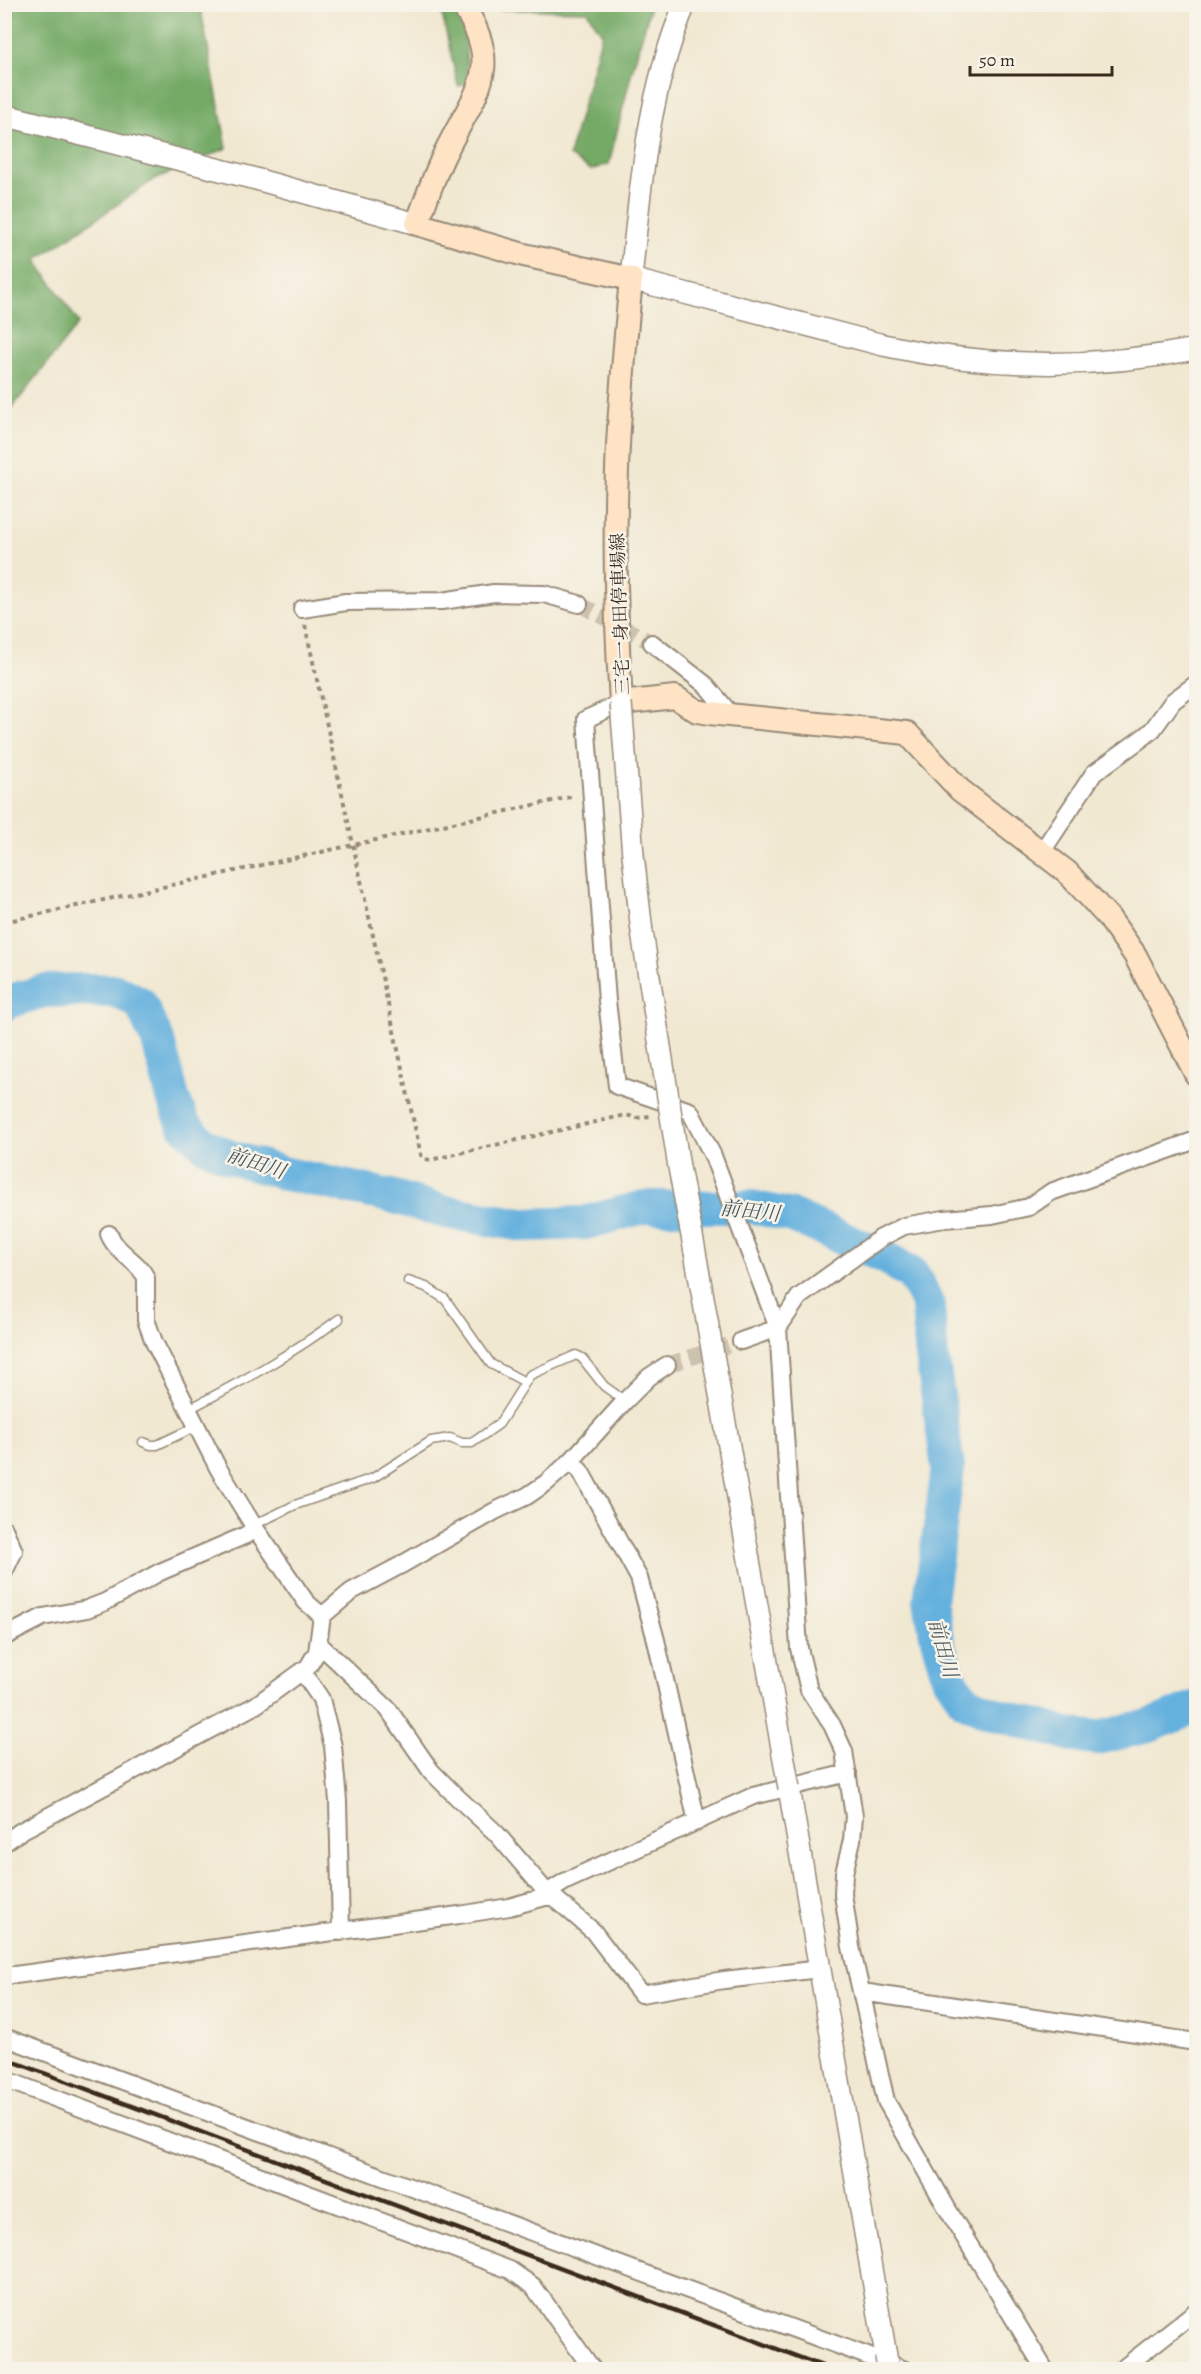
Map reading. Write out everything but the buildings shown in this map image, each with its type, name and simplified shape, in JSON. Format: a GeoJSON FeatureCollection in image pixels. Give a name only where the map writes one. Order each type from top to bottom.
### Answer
{"type":"FeatureCollection","features":[{"type":"Feature","properties":{"kind":"main road"},"geometry":{"type":"LineString","coordinates":[[462,4],[482,40],[485,63],[478,92],[445,153],[417,224],[524,255],[631,279]]}},
{"type":"Feature","properties":{"kind":"main road","name":"三宅一身田停車場線"},"geometry":{"type":"LineString","coordinates":[[631,279],[620,403],[616,513],[617,637],[621,703],[675,697],[697,711],[907,733],[960,790],[1067,872],[1109,918],[1135,955],[1197,1074]]}},
{"type":"Feature","properties":{"kind":"street"},"geometry":{"type":"LineString","coordinates":[[685,4],[657,94],[641,175],[631,279],[917,353],[1061,364],[1153,358],[1197,349]]}},
{"type":"Feature","properties":{"kind":"street"},"geometry":{"type":"LineString","coordinates":[[4,115],[252,178],[417,224]]}},
{"type":"Feature","properties":{"kind":"street"},"geometry":{"type":"LineString","coordinates":[[302,609],[346,602],[442,601],[494,593],[544,594],[579,604]]}},
{"type":"Feature","properties":{"kind":"street"},"geometry":{"type":"LineString","coordinates":[[652,643],[706,685],[732,716]]}},
{"type":"Feature","properties":{"kind":"street"},"geometry":{"type":"LineString","coordinates":[[1041,853],[1094,773],[1145,736],[1153,729],[1173,701],[1197,684]]}},
{"type":"Feature","properties":{"kind":"street"},"geometry":{"type":"LineString","coordinates":[[887,2363],[789,1788],[708,1335],[642,932],[633,855],[621,703],[586,719],[607,1001],[618,1086],[690,1111],[713,1156],[778,1328],[799,1648],[809,1690],[840,1739],[848,1773],[854,1816],[852,1840],[843,1873],[843,1894],[850,1947],[886,2101],[1044,2370]]}},
{"type":"Feature","properties":{"kind":"street"},"geometry":{"type":"LineString","coordinates":[[741,1341],[778,1328],[799,1298],[881,1238],[904,1226],[944,1219],[992,1215],[1029,1207],[1051,1192],[1197,1140]]}},
{"type":"Feature","properties":{"kind":"street"},"geometry":{"type":"LineString","coordinates":[[109,1234],[119,1251],[146,1278],[146,1320],[154,1342],[189,1409],[195,1427],[254,1526],[306,1602],[322,1616]]}},
{"type":"Feature","properties":{"kind":"street"},"geometry":{"type":"LineString","coordinates":[[4,1843],[21,1831],[255,1705],[302,1671],[317,1652],[322,1616],[352,1591],[495,1511],[527,1496],[546,1483],[571,1461],[595,1436],[605,1420],[649,1377],[667,1365]]}},
{"type":"Feature","properties":{"kind":"street"},"geometry":{"type":"LineString","coordinates":[[571,1461],[581,1472],[639,1578],[656,1640],[697,1822]]}},
{"type":"Feature","properties":{"kind":"street"},"geometry":{"type":"LineString","coordinates":[[4,1637],[43,1617],[87,1609],[105,1602],[160,1572],[246,1535],[254,1526]]}},
{"type":"Feature","properties":{"kind":"street"},"geometry":{"type":"LineString","coordinates":[[4,1529],[14,1551],[4,1572]]}},
{"type":"Feature","properties":{"kind":"street"},"geometry":{"type":"LineString","coordinates":[[319,1644],[388,1709],[431,1770],[496,1833],[550,1894],[593,1931],[641,1994],[724,1980],[820,1969]]}},
{"type":"Feature","properties":{"kind":"street"},"geometry":{"type":"LineString","coordinates":[[302,1671],[321,1699],[333,1746],[338,1801],[341,1932]]}},
{"type":"Feature","properties":{"kind":"street"},"geometry":{"type":"LineString","coordinates":[[5,1972],[15,1975],[341,1932],[509,1907],[550,1894],[566,1881],[753,1796],[848,1773]]}},
{"type":"Feature","properties":{"kind":"street"},"geometry":{"type":"LineString","coordinates":[[861,1992],[1197,2042]]}},
{"type":"Feature","properties":{"kind":"street"},"geometry":{"type":"LineString","coordinates":[[4,2037],[905,2370]]}},
{"type":"Feature","properties":{"kind":"street"},"geometry":{"type":"LineString","coordinates":[[4,2079],[510,2270],[533,2286],[593,2370]]}},
{"type":"Feature","properties":{"kind":"street"},"geometry":{"type":"LineString","coordinates":[[1121,2370],[1150,2349],[1183,2319],[1197,2311]]}},
{"type":"Feature","properties":{"kind":"lane"},"geometry":{"type":"LineString","coordinates":[[408,1281],[426,1287],[445,1299],[491,1364],[525,1382]]}},
{"type":"Feature","properties":{"kind":"lane"},"geometry":{"type":"LineString","coordinates":[[189,1409],[306,1344],[339,1319]]}},
{"type":"Feature","properties":{"kind":"lane"},"geometry":{"type":"LineString","coordinates":[[254,1526],[295,1505],[373,1478],[431,1441],[450,1438],[462,1443],[472,1443],[499,1424],[525,1382],[537,1371],[576,1355],[582,1358],[604,1386],[625,1401]]}},
{"type":"Feature","properties":{"kind":"lane"},"geometry":{"type":"LineString","coordinates":[[143,1442],[157,1445],[195,1427]]}},
{"type":"Feature","properties":{"kind":"path"},"geometry":{"type":"LineString","coordinates":[[302,609],[421,1155],[430,1160],[626,1115],[637,1118],[658,1115]]}},
{"type":"Feature","properties":{"kind":"path"},"geometry":{"type":"LineString","coordinates":[[4,922],[592,793]]}},
{"type":"Feature","properties":{"kind":"green space"},"geometry":{"type":"Polygon","coordinates":[[[5,5],[200,5],[227,148],[155,179],[36,260],[79,323],[5,417],[5,5]]]}},
{"type":"Feature","properties":{"kind":"green space"},"geometry":{"type":"Polygon","coordinates":[[[440,5],[651,5],[609,164],[591,170],[569,156],[602,34],[587,11],[477,9],[465,31],[468,84],[458,86],[440,5]]]}},
{"type":"Feature","properties":{"kind":"waterway","name":"前田川"},"geometry":{"type":"LineString","coordinates":[[4,1005],[7,1002],[44,991],[84,990],[117,991],[140,1003],[158,1041],[173,1098],[184,1125],[205,1145],[230,1157],[286,1174],[391,1196],[445,1212],[523,1225],[584,1223],[644,1207],[752,1207],[793,1216],[887,1258],[913,1275],[928,1305],[931,1348],[948,1468],[930,1601],[937,1639],[948,1676],[965,1701],[989,1712],[1070,1735],[1097,1738],[1149,1726],[1196,1707]]}},
{"type":"Feature","properties":{"kind":"tunnel"},"geometry":{"type":"LineString","coordinates":[[579,604],[652,643]]}},
{"type":"Feature","properties":{"kind":"tunnel"},"geometry":{"type":"LineString","coordinates":[[667,1365],[741,1341]]}},
{"type":"Feature","properties":{"kind":"railway"},"geometry":{"type":"LineString","coordinates":[[4,2058],[833,2370]]}}]}
